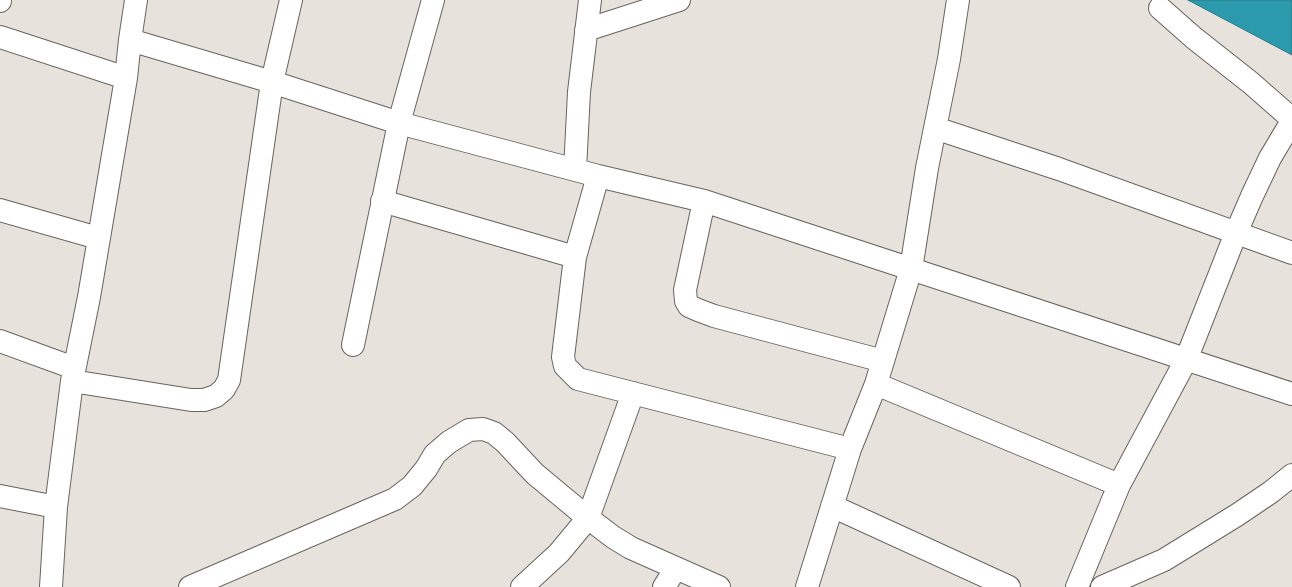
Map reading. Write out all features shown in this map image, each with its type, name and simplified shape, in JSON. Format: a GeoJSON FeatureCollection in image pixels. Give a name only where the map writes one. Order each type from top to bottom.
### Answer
{"type":"FeatureCollection","features":[{"type":"Feature","properties":{"kind":"street"},"geometry":{"type":"LineString","coordinates":[[51,587],[56,507],[73,375],[89,297],[126,78],[136,0]]}},
{"type":"Feature","properties":{"kind":"street"},"geometry":{"type":"LineString","coordinates":[[0,341],[73,375],[191,400],[204,400],[216,396],[224,389],[229,380],[272,82],[290,0]]}},
{"type":"Feature","properties":{"kind":"street"},"geometry":{"type":"LineString","coordinates":[[353,345],[399,123],[433,0]]}},
{"type":"Feature","properties":{"kind":"street"},"geometry":{"type":"LineString","coordinates":[[575,170],[579,92],[590,0]]}},
{"type":"Feature","properties":{"kind":"street"},"geometry":{"type":"LineString","coordinates":[[586,30],[679,0]]}},
{"type":"Feature","properties":{"kind":"street"},"geometry":{"type":"LineString","coordinates":[[807,587],[850,449],[876,384],[911,269],[927,168],[949,59],[958,0]]}},
{"type":"Feature","properties":{"kind":"street"},"geometry":{"type":"LineString","coordinates":[[1077,587],[1119,486],[1186,360],[1236,232],[1270,158],[1292,120],[1251,83],[1194,38],[1160,8]]}},
{"type":"Feature","properties":{"kind":"street"},"geometry":{"type":"LineString","coordinates":[[0,37],[126,78]]}},
{"type":"Feature","properties":{"kind":"street"},"geometry":{"type":"LineString","coordinates":[[130,40],[272,82],[399,123],[598,176],[704,201],[1292,394]]}},
{"type":"Feature","properties":{"kind":"street"},"geometry":{"type":"LineString","coordinates":[[935,128],[1059,169],[1292,253]]}},
{"type":"Feature","properties":{"kind":"street"},"geometry":{"type":"LineString","coordinates":[[598,176],[574,257],[563,357],[565,366],[578,379],[850,449]]}},
{"type":"Feature","properties":{"kind":"street"},"geometry":{"type":"LineString","coordinates":[[382,201],[574,257]]}},
{"type":"Feature","properties":{"kind":"street"},"geometry":{"type":"LineString","coordinates":[[704,201],[685,290],[686,301],[689,306],[714,316],[882,361]]}},
{"type":"Feature","properties":{"kind":"street"},"geometry":{"type":"LineString","coordinates":[[0,210],[98,238]]}},
{"type":"Feature","properties":{"kind":"street"},"geometry":{"type":"LineString","coordinates":[[876,384],[1119,486]]}},
{"type":"Feature","properties":{"kind":"street"},"geometry":{"type":"LineString","coordinates":[[522,587],[559,553],[588,518],[633,393]]}},
{"type":"Feature","properties":{"kind":"street"},"geometry":{"type":"LineString","coordinates":[[190,587],[395,499],[412,486],[426,469],[435,454],[449,442],[469,430],[483,429],[494,433],[505,442],[535,474],[613,537],[631,548],[719,587]]}},
{"type":"Feature","properties":{"kind":"street"},"geometry":{"type":"LineString","coordinates":[[1102,587],[1164,560],[1237,515],[1271,492],[1292,475]]}},
{"type":"Feature","properties":{"kind":"street"},"geometry":{"type":"LineString","coordinates":[[0,496],[56,507]]}},
{"type":"Feature","properties":{"kind":"street"},"geometry":{"type":"LineString","coordinates":[[832,506],[1009,587]]}},
{"type":"Feature","properties":{"kind":"street"},"geometry":{"type":"LineString","coordinates":[[664,587],[676,568]]}},
{"type":"Feature","properties":{"kind":"water"},"geometry":{"type":"Polygon","coordinates":[[[1188,0],[1292,0],[1292,55],[1188,0]]]}}]}
